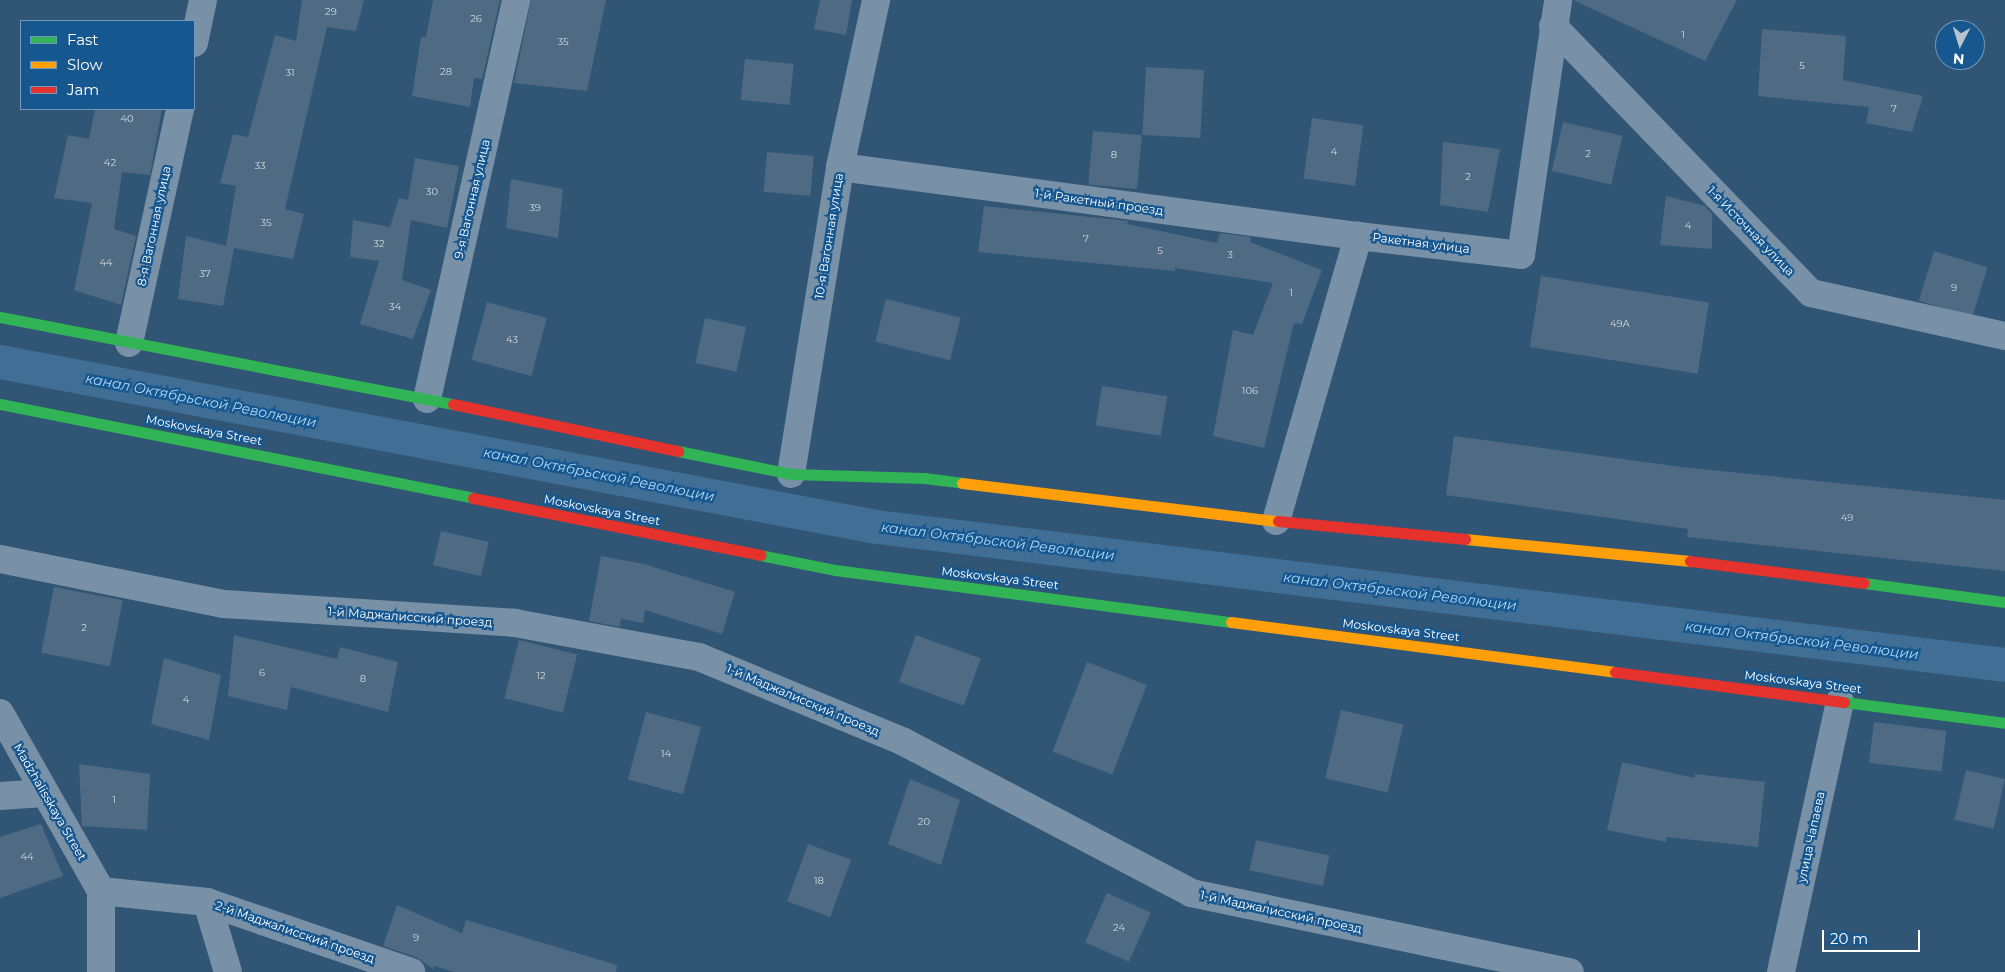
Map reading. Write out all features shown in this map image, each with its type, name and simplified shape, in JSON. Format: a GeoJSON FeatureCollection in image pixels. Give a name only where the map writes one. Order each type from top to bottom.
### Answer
{"type":"FeatureCollection","features":[{"type":"Feature","properties":{"kind":"main road"},"geometry":{"type":"LineString","coordinates":[[0,317],[427,399],[791,474],[924,478],[1276,521],[1722,564],[2005,602]]}},
{"type":"Feature","properties":{"kind":"main road","name":"Moskovskaya Street"},"geometry":{"type":"LineString","coordinates":[[0,404],[835,570],[2005,723]]}},
{"type":"Feature","properties":{"kind":"street"},"geometry":{"type":"LineString","coordinates":[[195,38],[203,0]]}},
{"type":"Feature","properties":{"kind":"street","name":"9-я Вагонная улица"},"geometry":{"type":"LineString","coordinates":[[427,399],[516,0]]}},
{"type":"Feature","properties":{"kind":"street","name":"10-я Вагонная улица"},"geometry":{"type":"LineString","coordinates":[[791,474],[840,167],[876,0]]}},
{"type":"Feature","properties":{"kind":"street","name":"Ракетная улица"},"geometry":{"type":"LineString","coordinates":[[1276,521],[1358,236],[1521,255],[1556,13]]}},
{"type":"Feature","properties":{"kind":"street","name":"1-я Источная улица"},"geometry":{"type":"LineString","coordinates":[[1556,13],[1811,293],[2005,336]]}},
{"type":"Feature","properties":{"kind":"street","name":"8-я Вагонная улица"},"geometry":{"type":"LineString","coordinates":[[129,343],[180,110]]}},
{"type":"Feature","properties":{"kind":"street","name":"1-й Ракетный проезд"},"geometry":{"type":"LineString","coordinates":[[840,167],[1358,236]]}},
{"type":"Feature","properties":{"kind":"street","name":"1-й Маджалисский проезд"},"geometry":{"type":"LineString","coordinates":[[0,558],[224,604],[515,623],[699,657],[902,742],[1192,893],[1570,972]]}},
{"type":"Feature","properties":{"kind":"street","name":"улица Чапаева"},"geometry":{"type":"LineString","coordinates":[[1781,972],[1840,701]]}},
{"type":"Feature","properties":{"kind":"street","name":"Madzhalisskaya Street"},"geometry":{"type":"LineString","coordinates":[[0,712],[101,891]]}},
{"type":"Feature","properties":{"kind":"street"},"geometry":{"type":"LineString","coordinates":[[0,796],[44,793]]}},
{"type":"Feature","properties":{"kind":"street"},"geometry":{"type":"LineString","coordinates":[[101,891],[101,972]]}},
{"type":"Feature","properties":{"kind":"street","name":"2-й Маджалисский проезд"},"geometry":{"type":"LineString","coordinates":[[101,891],[207,902],[411,972]]}},
{"type":"Feature","properties":{"kind":"street"},"geometry":{"type":"LineString","coordinates":[[207,902],[228,972]]}},
{"type":"Feature","properties":{"kind":"building"},"geometry":{"type":"Polygon","coordinates":[[[302,0],[364,0],[356,31],[327,27],[285,209],[304,214],[293,259],[234,248],[223,306],[178,299],[186,236],[226,246],[236,186],[220,183],[233,134],[248,137],[275,35],[296,41],[302,0]]]}},
{"type":"Feature","properties":{"kind":"building"},"geometry":{"type":"Polygon","coordinates":[[[433,0],[500,0],[482,79],[474,78],[470,107],[412,96],[421,37],[426,37],[433,0]]]}},
{"type":"Feature","properties":{"kind":"building"},"geometry":{"type":"Polygon","coordinates":[[[531,0],[606,0],[587,91],[514,83],[531,0]]]}},
{"type":"Feature","properties":{"kind":"building"},"geometry":{"type":"Polygon","coordinates":[[[820,0],[852,0],[846,35],[814,29],[820,0]]]}},
{"type":"Feature","properties":{"kind":"building"},"geometry":{"type":"Polygon","coordinates":[[[1573,0],[1737,0],[1705,61],[1573,0]]]}},
{"type":"Feature","properties":{"kind":"building"},"geometry":{"type":"Polygon","coordinates":[[[1762,29],[1846,36],[1843,80],[1923,96],[1912,132],[1866,123],[1869,107],[1758,96],[1762,29]]]}},
{"type":"Feature","properties":{"kind":"building"},"geometry":{"type":"Polygon","coordinates":[[[745,59],[794,64],[789,105],[741,100],[745,59]]]}},
{"type":"Feature","properties":{"kind":"building"},"geometry":{"type":"Polygon","coordinates":[[[1146,67],[1204,70],[1200,138],[1142,135],[1146,67]]]}},
{"type":"Feature","properties":{"kind":"building"},"geometry":{"type":"Polygon","coordinates":[[[95,110],[162,110],[150,175],[122,172],[114,229],[136,236],[121,305],[74,290],[92,203],[54,198],[68,135],[89,139],[95,110]]]}},
{"type":"Feature","properties":{"kind":"building"},"geometry":{"type":"Polygon","coordinates":[[[1312,118],[1363,125],[1355,186],[1304,178],[1312,118]]]}},
{"type":"Feature","properties":{"kind":"building"},"geometry":{"type":"Polygon","coordinates":[[[1563,122],[1622,136],[1611,184],[1552,171],[1563,122]]]}},
{"type":"Feature","properties":{"kind":"building"},"geometry":{"type":"Polygon","coordinates":[[[1093,131],[1142,135],[1137,189],[1088,185],[1093,131]]]}},
{"type":"Feature","properties":{"kind":"building"},"geometry":{"type":"Polygon","coordinates":[[[1443,142],[1500,149],[1488,212],[1440,205],[1443,142]]]}},
{"type":"Feature","properties":{"kind":"building"},"geometry":{"type":"Polygon","coordinates":[[[767,152],[814,156],[810,196],[764,192],[767,152]]]}},
{"type":"Feature","properties":{"kind":"building"},"geometry":{"type":"Polygon","coordinates":[[[415,158],[459,166],[447,228],[411,220],[402,280],[431,290],[413,339],[360,324],[379,261],[350,257],[353,220],[390,227],[399,198],[408,200],[415,158]]]}},
{"type":"Feature","properties":{"kind":"building"},"geometry":{"type":"Polygon","coordinates":[[[511,179],[563,189],[558,238],[506,228],[511,179]]]}},
{"type":"Feature","properties":{"kind":"building"},"geometry":{"type":"Polygon","coordinates":[[[1666,196],[1705,206],[1712,214],[1712,249],[1660,245],[1666,196]]]}},
{"type":"Feature","properties":{"kind":"building"},"geometry":{"type":"Polygon","coordinates":[[[984,206],[1128,221],[1127,224],[1217,243],[1220,233],[1251,237],[1250,242],[1322,270],[1302,324],[1294,323],[1264,448],[1213,436],[1233,330],[1253,335],[1273,283],[1175,268],[1175,271],[978,252],[984,206]]]}},
{"type":"Feature","properties":{"kind":"building"},"geometry":{"type":"Polygon","coordinates":[[[1934,251],[1988,267],[1972,317],[1919,301],[1934,251]]]}},
{"type":"Feature","properties":{"kind":"building"},"geometry":{"type":"Polygon","coordinates":[[[1541,276],[1709,303],[1698,374],[1530,347],[1541,276]]]}},
{"type":"Feature","properties":{"kind":"building"},"geometry":{"type":"Polygon","coordinates":[[[886,299],[961,318],[950,360],[875,342],[886,299]]]}},
{"type":"Feature","properties":{"kind":"building"},"geometry":{"type":"Polygon","coordinates":[[[487,302],[547,318],[531,376],[471,360],[487,302]]]}},
{"type":"Feature","properties":{"kind":"building"},"geometry":{"type":"Polygon","coordinates":[[[705,318],[746,327],[737,372],[695,363],[705,318]]]}},
{"type":"Feature","properties":{"kind":"building"},"geometry":{"type":"Polygon","coordinates":[[[1102,386],[1167,396],[1161,436],[1096,426],[1102,386]]]}},
{"type":"Feature","properties":{"kind":"building"},"geometry":{"type":"Polygon","coordinates":[[[1454,436],[1681,467],[2005,500],[2005,571],[1687,537],[1688,529],[1446,495],[1454,436]]]}},
{"type":"Feature","properties":{"kind":"building"},"geometry":{"type":"Polygon","coordinates":[[[441,531],[489,542],[481,576],[433,565],[441,531]]]}},
{"type":"Feature","properties":{"kind":"building"},"geometry":{"type":"Polygon","coordinates":[[[601,556],[644,564],[735,592],[722,634],[645,610],[643,623],[621,619],[620,627],[589,621],[601,556]]]}},
{"type":"Feature","properties":{"kind":"building"},"geometry":{"type":"Polygon","coordinates":[[[54,587],[123,600],[110,666],[41,653],[54,587]]]}},
{"type":"Feature","properties":{"kind":"building"},"geometry":{"type":"Polygon","coordinates":[[[234,635],[337,659],[340,647],[398,662],[388,712],[291,687],[287,710],[228,696],[234,635]]]}},
{"type":"Feature","properties":{"kind":"building"},"geometry":{"type":"Polygon","coordinates":[[[916,635],[981,659],[964,706],[899,682],[916,635]]]}},
{"type":"Feature","properties":{"kind":"building"},"geometry":{"type":"Polygon","coordinates":[[[519,640],[577,655],[563,713],[504,698],[519,640]]]}},
{"type":"Feature","properties":{"kind":"building"},"geometry":{"type":"Polygon","coordinates":[[[164,658],[221,675],[209,740],[151,724],[164,658]]]}},
{"type":"Feature","properties":{"kind":"building"},"geometry":{"type":"Polygon","coordinates":[[[1087,662],[1147,685],[1112,775],[1053,752],[1087,662]]]}},
{"type":"Feature","properties":{"kind":"building"},"geometry":{"type":"Polygon","coordinates":[[[1341,710],[1403,724],[1388,793],[1325,778],[1341,710]]]}},
{"type":"Feature","properties":{"kind":"building"},"geometry":{"type":"Polygon","coordinates":[[[646,712],[701,727],[683,794],[628,780],[646,712]]]}},
{"type":"Feature","properties":{"kind":"building"},"geometry":{"type":"Polygon","coordinates":[[[1874,722],[1946,731],[1941,772],[1869,763],[1874,722]]]}},
{"type":"Feature","properties":{"kind":"building"},"geometry":{"type":"Polygon","coordinates":[[[1622,762],[1695,778],[1695,774],[1765,782],[1758,847],[1667,837],[1666,842],[1607,830],[1622,762]]]}},
{"type":"Feature","properties":{"kind":"building"},"geometry":{"type":"Polygon","coordinates":[[[79,764],[150,774],[147,830],[82,826],[79,764]]]}},
{"type":"Feature","properties":{"kind":"building"},"geometry":{"type":"Polygon","coordinates":[[[1966,770],[2005,779],[1994,829],[1955,820],[1966,770]]]}},
{"type":"Feature","properties":{"kind":"building"},"geometry":{"type":"Polygon","coordinates":[[[910,779],[960,800],[941,865],[888,844],[910,779]]]}},
{"type":"Feature","properties":{"kind":"building"},"geometry":{"type":"Polygon","coordinates":[[[41,824],[63,876],[0,898],[0,837],[41,824]]]}},
{"type":"Feature","properties":{"kind":"building"},"geometry":{"type":"Polygon","coordinates":[[[1256,840],[1329,856],[1323,886],[1250,870],[1256,840]]]}},
{"type":"Feature","properties":{"kind":"building"},"geometry":{"type":"Polygon","coordinates":[[[808,844],[851,860],[830,917],[787,901],[808,844]]]}},
{"type":"Feature","properties":{"kind":"building"},"geometry":{"type":"Polygon","coordinates":[[[1107,893],[1151,913],[1129,962],[1085,942],[1107,893]]]}},
{"type":"Feature","properties":{"kind":"building"},"geometry":{"type":"Polygon","coordinates":[[[397,905],[462,933],[466,920],[617,965],[616,972],[454,972],[434,966],[433,969],[416,957],[383,946],[397,905]]]}},
{"type":"Feature","properties":{"kind":"waterway","name":"канал Октябрьской Революции"},"geometry":{"type":"LineString","coordinates":[[0,362],[877,527],[2005,665]]}},
{"type":"Feature","properties":{"kind":"traffic: fast"},"geometry":{"type":"LineString","coordinates":[[0,317],[453,404]]}},
{"type":"Feature","properties":{"kind":"traffic: fast"},"geometry":{"type":"LineString","coordinates":[[0,404],[473,498]]}},
{"type":"Feature","properties":{"kind":"traffic: fast"},"geometry":{"type":"LineString","coordinates":[[678,451],[791,474],[924,478],[962,483]]}},
{"type":"Feature","properties":{"kind":"traffic: fast"},"geometry":{"type":"LineString","coordinates":[[760,555],[835,570],[1231,622]]}},
{"type":"Feature","properties":{"kind":"traffic: fast"},"geometry":{"type":"LineString","coordinates":[[1864,583],[2005,602]]}},
{"type":"Feature","properties":{"kind":"traffic: fast"},"geometry":{"type":"LineString","coordinates":[[1844,702],[2005,723]]}},
{"type":"Feature","properties":{"kind":"traffic: slow"},"geometry":{"type":"LineString","coordinates":[[962,483],[1278,521]]}},
{"type":"Feature","properties":{"kind":"traffic: slow"},"geometry":{"type":"LineString","coordinates":[[1465,539],[1690,561]]}},
{"type":"Feature","properties":{"kind":"traffic: slow"},"geometry":{"type":"LineString","coordinates":[[1231,622],[1615,672]]}},
{"type":"Feature","properties":{"kind":"traffic: jam"},"geometry":{"type":"LineString","coordinates":[[453,404],[678,451]]}},
{"type":"Feature","properties":{"kind":"traffic: jam"},"geometry":{"type":"LineString","coordinates":[[473,498],[760,555]]}},
{"type":"Feature","properties":{"kind":"traffic: jam"},"geometry":{"type":"LineString","coordinates":[[1278,521],[1465,539]]}},
{"type":"Feature","properties":{"kind":"traffic: jam"},"geometry":{"type":"LineString","coordinates":[[1690,561],[1864,583]]}},
{"type":"Feature","properties":{"kind":"traffic: jam"},"geometry":{"type":"LineString","coordinates":[[1615,672],[1844,702]]}}]}
